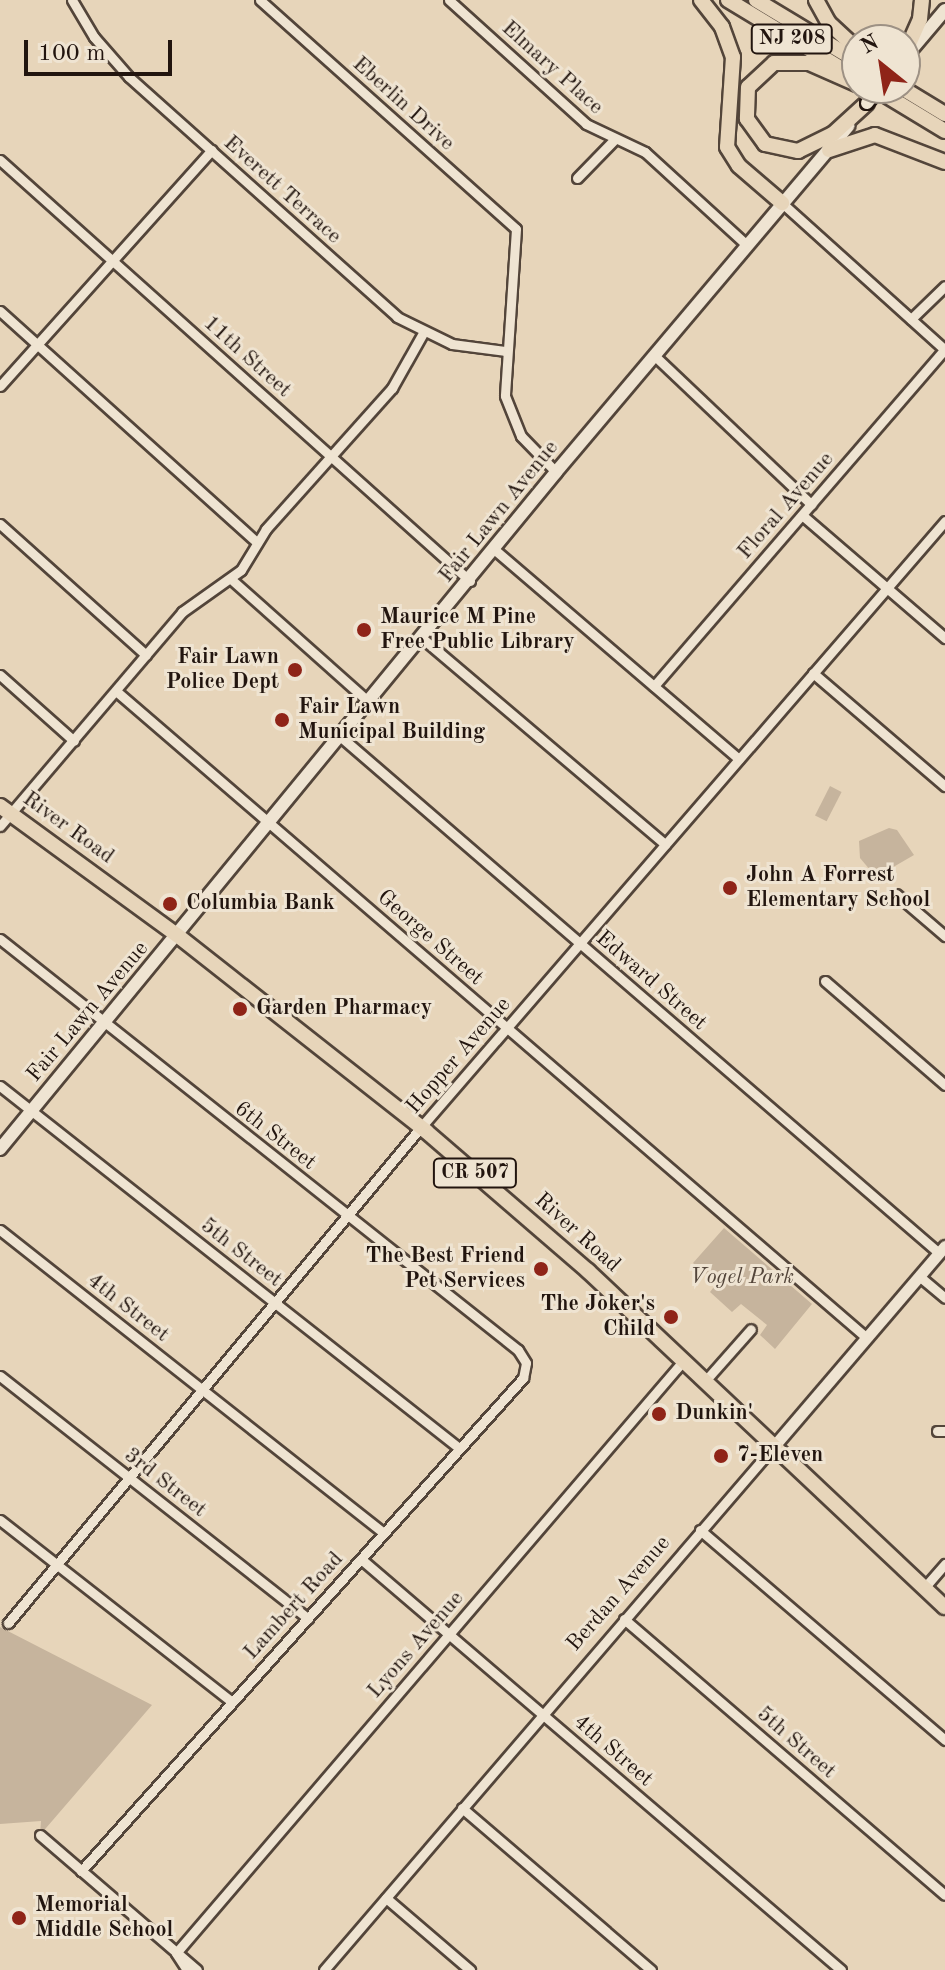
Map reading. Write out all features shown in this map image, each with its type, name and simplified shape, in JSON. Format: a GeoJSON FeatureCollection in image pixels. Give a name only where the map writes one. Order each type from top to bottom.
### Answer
{"type":"FeatureCollection","features":[{"type":"Feature","properties":{"kind":"main road"},"geometry":{"type":"LineString","coordinates":[[701,0],[722,27],[733,57],[727,147],[739,166],[782,203]]}},
{"type":"Feature","properties":{"kind":"main road","name":"NJ 208"},"geometry":{"type":"LineString","coordinates":[[728,0],[841,68]]}},
{"type":"Feature","properties":{"kind":"main road","name":"NJ 208"},"geometry":{"type":"LineString","coordinates":[[756,0],[841,51]]}},
{"type":"Feature","properties":{"kind":"main road"},"geometry":{"type":"LineString","coordinates":[[816,0],[841,36]]}},
{"type":"Feature","properties":{"kind":"main road"},"geometry":{"type":"LineString","coordinates":[[918,24],[922,0]]}},
{"type":"Feature","properties":{"kind":"main road"},"geometry":{"type":"LineString","coordinates":[[921,37],[945,10]]}},
{"type":"Feature","properties":{"kind":"main road"},"geometry":{"type":"LineString","coordinates":[[841,77],[809,63],[774,63],[748,87],[747,119],[765,144],[798,151],[833,134],[859,104]]}},
{"type":"Feature","properties":{"kind":"main road","name":"Fair Lawn Avenue"},"geometry":{"type":"LineString","coordinates":[[0,1149],[370,703],[556,472],[829,150],[861,104]]}},
{"type":"Feature","properties":{"kind":"main road"},"geometry":{"type":"LineString","coordinates":[[897,104],[936,114]]}},
{"type":"Feature","properties":{"kind":"main road"},"geometry":{"type":"LineString","coordinates":[[913,104],[936,114],[945,131]]}},
{"type":"Feature","properties":{"kind":"main road"},"geometry":{"type":"LineString","coordinates":[[829,150],[875,135],[945,162]]}},
{"type":"Feature","properties":{"kind":"main road","name":"River Road"},"geometry":{"type":"LineString","coordinates":[[6,810],[177,935],[421,1127],[588,1271],[945,1607]]}},
{"type":"Feature","properties":{"kind":"street","name":"Everett Terrace"},"geometry":{"type":"LineString","coordinates":[[72,0],[117,65],[386,308],[423,333],[452,344],[505,351]]}},
{"type":"Feature","properties":{"kind":"street","name":"Elmary Place"},"geometry":{"type":"LineString","coordinates":[[449,0],[586,124],[614,140],[645,152],[747,245]]}},
{"type":"Feature","properties":{"kind":"street","name":"Eberlin Drive"},"geometry":{"type":"LineString","coordinates":[[262,1],[520,236],[510,271],[505,351]]}},
{"type":"Feature","properties":{"kind":"street"},"geometry":{"type":"LineString","coordinates":[[577,178],[614,140]]}},
{"type":"Feature","properties":{"kind":"street"},"geometry":{"type":"LineString","coordinates":[[0,386],[212,150]]}},
{"type":"Feature","properties":{"kind":"street","name":"11th Street"},"geometry":{"type":"LineString","coordinates":[[0,160],[470,581]]}},
{"type":"Feature","properties":{"kind":"street"},"geometry":{"type":"LineString","coordinates":[[782,203],[945,350]]}},
{"type":"Feature","properties":{"kind":"street"},"geometry":{"type":"LineString","coordinates":[[911,319],[945,286]]}},
{"type":"Feature","properties":{"kind":"street"},"geometry":{"type":"LineString","coordinates":[[0,311],[257,542]]}},
{"type":"Feature","properties":{"kind":"street"},"geometry":{"type":"LineString","coordinates":[[0,826],[6,810],[74,741],[190,605],[232,580],[257,542],[392,388],[423,333]]}},
{"type":"Feature","properties":{"kind":"street","name":"Floral Avenue"},"geometry":{"type":"LineString","coordinates":[[654,686],[945,350]]}},
{"type":"Feature","properties":{"kind":"street"},"geometry":{"type":"LineString","coordinates":[[505,351],[505,396],[514,422],[556,472]]}},
{"type":"Feature","properties":{"kind":"street"},"geometry":{"type":"LineString","coordinates":[[656,357],[811,504]]}},
{"type":"Feature","properties":{"kind":"street"},"geometry":{"type":"LineString","coordinates":[[802,515],[945,638]]}},
{"type":"Feature","properties":{"kind":"street","name":"Hopper Avenue"},"geometry":{"type":"LineString","coordinates":[[8,1623],[421,1127],[945,521]]}},
{"type":"Feature","properties":{"kind":"street"},"geometry":{"type":"LineString","coordinates":[[0,524],[146,655]]}},
{"type":"Feature","properties":{"kind":"street"},"geometry":{"type":"LineString","coordinates":[[495,550],[739,759]]}},
{"type":"Feature","properties":{"kind":"street"},"geometry":{"type":"LineString","coordinates":[[232,580],[370,703]]}},
{"type":"Feature","properties":{"kind":"street"},"geometry":{"type":"LineString","coordinates":[[422,638],[665,844]]}},
{"type":"Feature","properties":{"kind":"street"},"geometry":{"type":"LineString","coordinates":[[813,673],[945,786]]}},
{"type":"Feature","properties":{"kind":"street"},"geometry":{"type":"LineString","coordinates":[[0,675],[74,741]]}},
{"type":"Feature","properties":{"kind":"street","name":"George Street"},"geometry":{"type":"LineString","coordinates":[[116,691],[867,1338]]}},
{"type":"Feature","properties":{"kind":"street","name":"Edward Street"},"geometry":{"type":"LineString","coordinates":[[341,737],[942,1249]]}},
{"type":"Feature","properties":{"kind":"street"},"geometry":{"type":"LineString","coordinates":[[896,894],[945,936]]}},
{"type":"Feature","properties":{"kind":"street","name":"6th Street"},"geometry":{"type":"LineString","coordinates":[[0,939],[518,1350],[526,1363]]}},
{"type":"Feature","properties":{"kind":"street"},"geometry":{"type":"LineString","coordinates":[[825,981],[945,1085]]}},
{"type":"Feature","properties":{"kind":"street","name":"5th Street"},"geometry":{"type":"LineString","coordinates":[[0,1086],[459,1448]]}},
{"type":"Feature","properties":{"kind":"street","name":"4th Street"},"geometry":{"type":"LineString","coordinates":[[0,1230],[384,1533]]}},
{"type":"Feature","properties":{"kind":"street","name":"Berdan Avenue"},"geometry":{"type":"LineString","coordinates":[[324,1970],[942,1249]]}},
{"type":"Feature","properties":{"kind":"street"},"geometry":{"type":"LineString","coordinates":[[919,1276],[945,1298]]}},
{"type":"Feature","properties":{"kind":"street"},"geometry":{"type":"LineString","coordinates":[[705,1381],[751,1329]]}},
{"type":"Feature","properties":{"kind":"street","name":"Lyons Avenue"},"geometry":{"type":"LineString","coordinates":[[176,1953],[683,1361]]}},
{"type":"Feature","properties":{"kind":"street","name":"Lambert Road"},"geometry":{"type":"LineString","coordinates":[[81,1871],[523,1378],[526,1363]]}},
{"type":"Feature","properties":{"kind":"street","name":"3rd Street"},"geometry":{"type":"LineString","coordinates":[[0,1376],[308,1618]]}},
{"type":"Feature","properties":{"kind":"street"},"geometry":{"type":"LineString","coordinates":[[0,1520],[232,1702]]}},
{"type":"Feature","properties":{"kind":"street"},"geometry":{"type":"LineString","coordinates":[[700,1530],[945,1740]]}},
{"type":"Feature","properties":{"kind":"street","name":"4th Street"},"geometry":{"type":"LineString","coordinates":[[361,1559],[841,1970]]}},
{"type":"Feature","properties":{"kind":"street"},"geometry":{"type":"LineString","coordinates":[[924,1588],[945,1564]]}},
{"type":"Feature","properties":{"kind":"street","name":"5th Street"},"geometry":{"type":"LineString","coordinates":[[624,1619],[945,1895]]}},
{"type":"Feature","properties":{"kind":"street"},"geometry":{"type":"LineString","coordinates":[[462,1808],[651,1970]]}},
{"type":"Feature","properties":{"kind":"street"},"geometry":{"type":"LineString","coordinates":[[40,1835],[197,1970]]}},
{"type":"Feature","properties":{"kind":"street"},"geometry":{"type":"LineString","coordinates":[[386,1898],[470,1970]]}},
{"type":"Feature","properties":{"kind":"street"},"geometry":{"type":"LineString","coordinates":[[176,1953],[187,1970]]}},
{"type":"Feature","properties":{"kind":"green space"},"geometry":{"type":"Polygon","coordinates":[[[830,786],[842,792],[827,821],[815,815],[830,786]]]}},
{"type":"Feature","properties":{"kind":"green space"},"geometry":{"type":"Polygon","coordinates":[[[889,828],[897,830],[914,855],[876,877],[860,858],[859,841],[889,828]]]}},
{"type":"Feature","properties":{"kind":"green space","name":"Vogel Park"},"geometry":{"type":"Polygon","coordinates":[[[724,1228],[812,1304],[775,1349],[760,1335],[767,1325],[741,1304],[732,1312],[710,1292],[717,1283],[693,1263],[724,1228]]]}},
{"type":"Feature","properties":{"kind":"green space"},"geometry":{"type":"Polygon","coordinates":[[[0,1627],[152,1705],[40,1835],[41,1821],[0,1824],[0,1627]]]}},
{"type":"Feature","properties":{"kind":"place","name":"Maurice M Pine Free Public Library"},"geometry":{"type":"Point","coordinates":[364,630]}},
{"type":"Feature","properties":{"kind":"place","name":"Fair Lawn Police Dept"},"geometry":{"type":"Point","coordinates":[295,670]}},
{"type":"Feature","properties":{"kind":"place","name":"Fair Lawn Municipal Building"},"geometry":{"type":"Point","coordinates":[282,720]}},
{"type":"Feature","properties":{"kind":"place","name":"John A Forrest Elementary School"},"geometry":{"type":"Point","coordinates":[730,888]}},
{"type":"Feature","properties":{"kind":"place","name":"Columbia Bank"},"geometry":{"type":"Point","coordinates":[170,904]}},
{"type":"Feature","properties":{"kind":"place","name":"Garden Pharmacy"},"geometry":{"type":"Point","coordinates":[240,1009]}},
{"type":"Feature","properties":{"kind":"place","name":"The Best Friend Pet Services"},"geometry":{"type":"Point","coordinates":[541,1269]}},
{"type":"Feature","properties":{"kind":"place","name":"The Joker's Child"},"geometry":{"type":"Point","coordinates":[671,1317]}},
{"type":"Feature","properties":{"kind":"place","name":"Dunkin'"},"geometry":{"type":"Point","coordinates":[659,1414]}},
{"type":"Feature","properties":{"kind":"place","name":"7-Eleven"},"geometry":{"type":"Point","coordinates":[721,1456]}},
{"type":"Feature","properties":{"kind":"place","name":"Memorial Middle School"},"geometry":{"type":"Point","coordinates":[19,1918]}}]}
